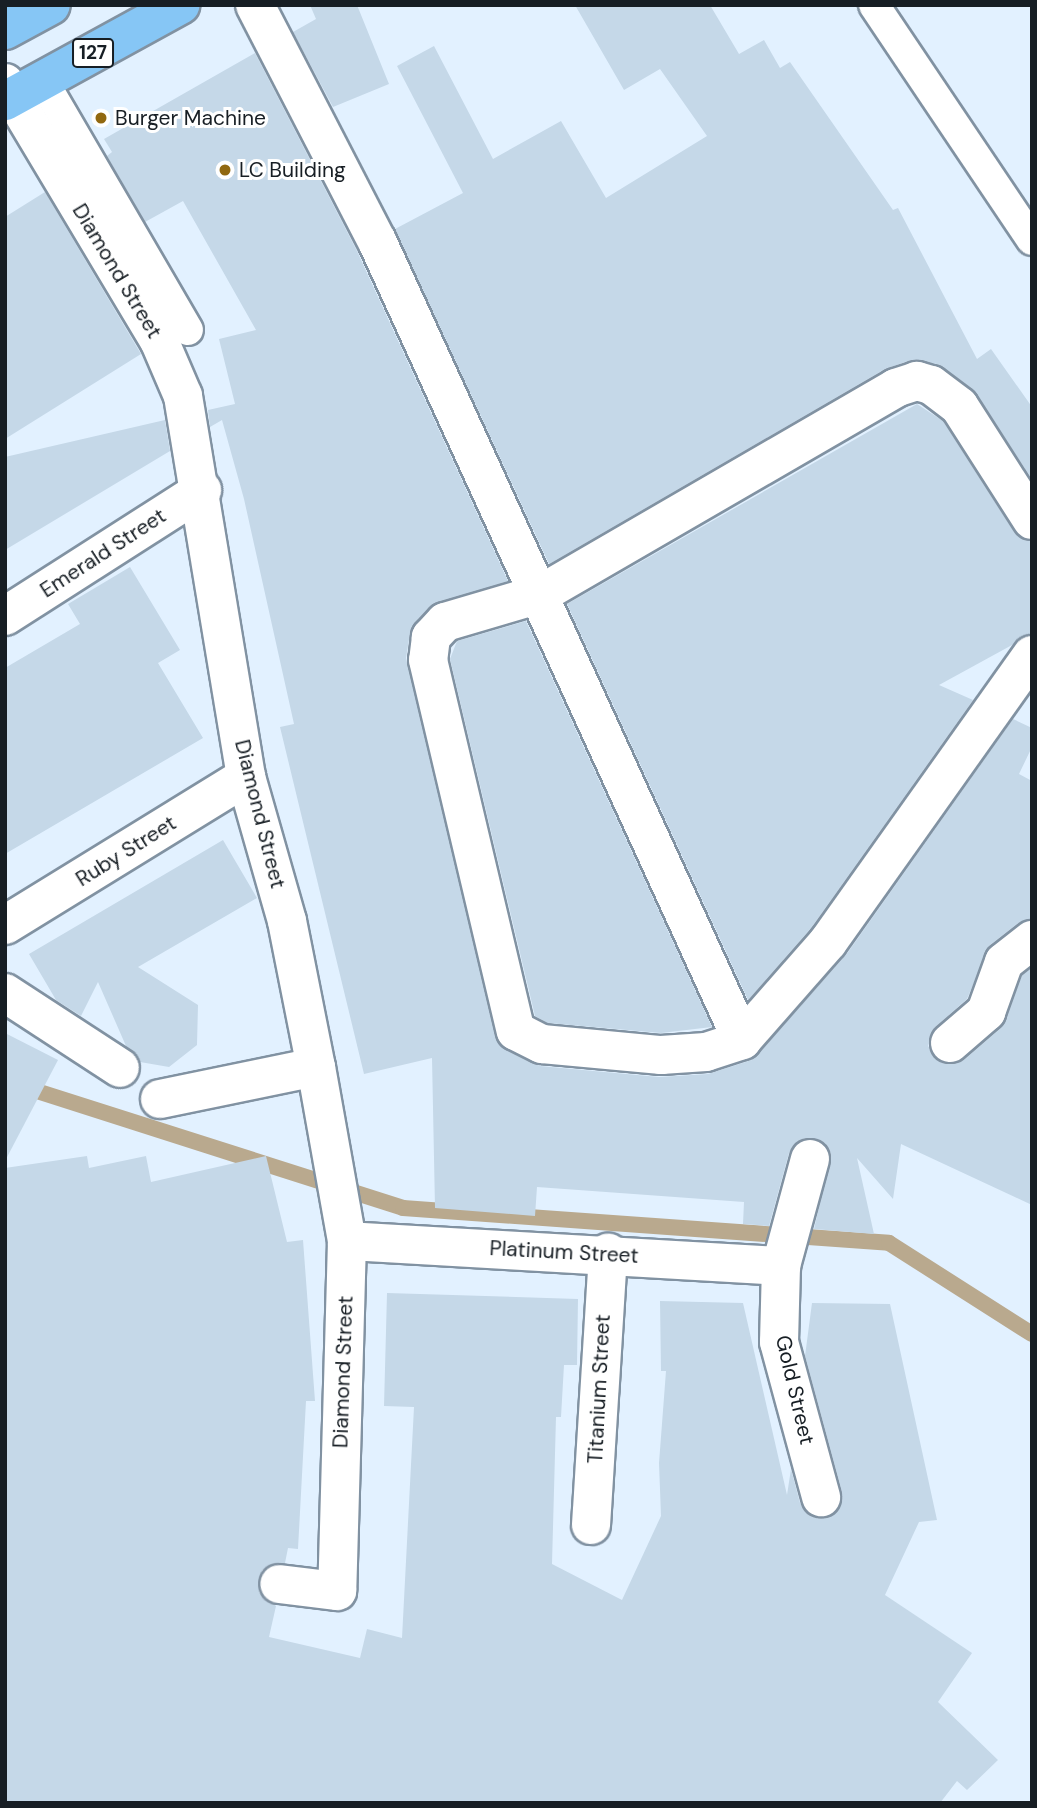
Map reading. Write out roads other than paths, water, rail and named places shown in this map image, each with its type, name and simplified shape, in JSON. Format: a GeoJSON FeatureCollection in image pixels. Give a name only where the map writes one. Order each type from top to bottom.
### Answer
{"type":"FeatureCollection","features":[{"type":"Feature","properties":{"kind":"main road"},"geometry":{"type":"LineString","coordinates":[[5,30],[51,5]]}},
{"type":"Feature","properties":{"kind":"main road","name":"127"},"geometry":{"type":"LineString","coordinates":[[17,90],[180,5]]}},
{"type":"Feature","properties":{"kind":"street"},"geometry":{"type":"LineString","coordinates":[[255,5],[377,241],[742,1041]]}},
{"type":"Feature","properties":{"kind":"street","name":"Diamond Street"},"geometry":{"type":"LineString","coordinates":[[17,90],[159,340],[183,396],[202,490],[246,777],[287,921],[347,1241],[337,1591],[279,1584]]}},
{"type":"Feature","properties":{"kind":"street"},"geometry":{"type":"LineString","coordinates":[[1032,520],[959,406],[931,385],[917,381],[896,388],[540,594],[445,622],[431,637],[428,660],[510,1018],[516,1031],[542,1044],[661,1055],[706,1052],[742,1041],[828,942],[1032,655]]}},
{"type":"Feature","properties":{"kind":"street","name":"Emerald Street"},"geometry":{"type":"LineString","coordinates":[[5,616],[202,490]]}},
{"type":"Feature","properties":{"kind":"street","name":"Ruby Street"},"geometry":{"type":"LineString","coordinates":[[5,925],[246,777]]}},
{"type":"Feature","properties":{"kind":"street"},"geometry":{"type":"LineString","coordinates":[[950,1043],[986,1012],[1004,962],[1032,940]]}},
{"type":"Feature","properties":{"kind":"street"},"geometry":{"type":"LineString","coordinates":[[5,993],[120,1069]]}},
{"type":"Feature","properties":{"kind":"street"},"geometry":{"type":"LineString","coordinates":[[160,1099],[316,1067]]}},
{"type":"Feature","properties":{"kind":"street","name":"Gold Street"},"geometry":{"type":"LineString","coordinates":[[810,1159],[780,1266],[779,1342],[821,1497]]}},
{"type":"Feature","properties":{"kind":"street","name":"Platinum Street"},"geometry":{"type":"LineString","coordinates":[[347,1241],[608,1253],[780,1266]]}},
{"type":"Feature","properties":{"kind":"street","name":"Titanium Street"},"geometry":{"type":"LineString","coordinates":[[591,1525],[608,1253]]}},
{"type":"Feature","properties":{"kind":"lane"},"geometry":{"type":"LineString","coordinates":[[874,5],[1032,240]]}},
{"type":"Feature","properties":{"kind":"lane"},"geometry":{"type":"LineString","coordinates":[[17,90],[188,330]]}},
{"type":"Feature","properties":{"kind":"waterway"},"geometry":{"type":"LineString","coordinates":[[21,1086],[403,1208],[889,1243],[1032,1334]]}},
{"type":"Feature","properties":{"kind":"place","name":"Burger Machine"},"geometry":{"type":"Point","coordinates":[101,118]}},
{"type":"Feature","properties":{"kind":"place","name":"LC Building"},"geometry":{"type":"Point","coordinates":[225,170]}}]}
